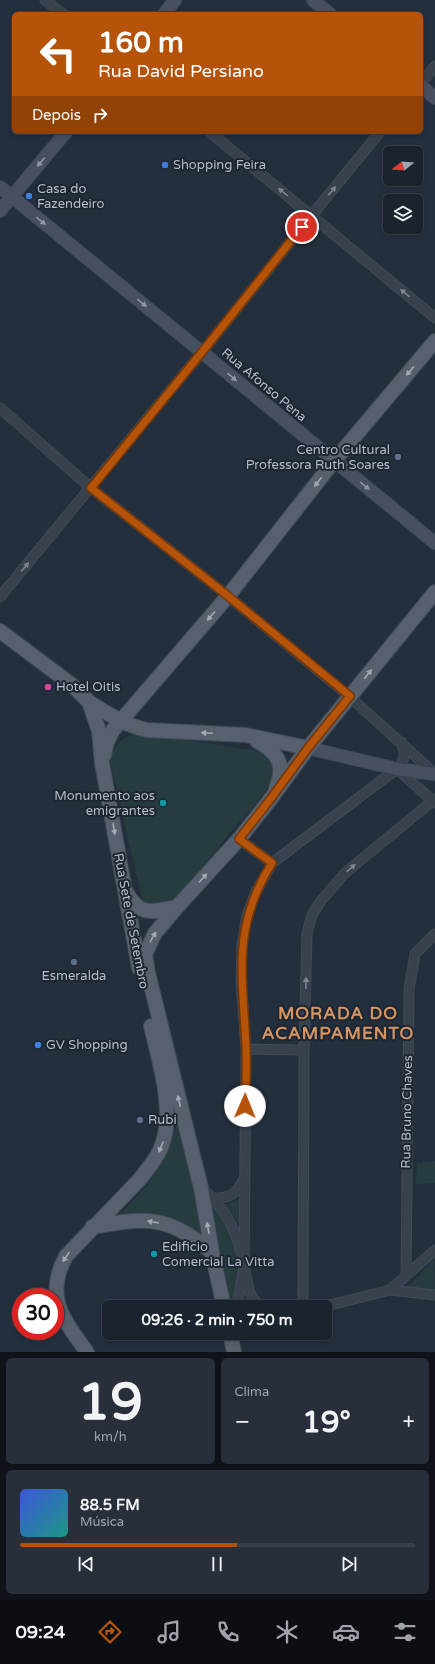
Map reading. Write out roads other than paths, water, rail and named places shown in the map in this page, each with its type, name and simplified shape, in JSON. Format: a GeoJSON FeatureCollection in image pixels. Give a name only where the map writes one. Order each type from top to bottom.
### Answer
{"type":"FeatureCollection","features":[{"type":"Feature","properties":{"kind":"main road"},"geometry":{"type":"LineString","coordinates":[[102,763],[107,742],[113,730],[120,721],[228,596],[334,461],[435,341]]}},
{"type":"Feature","properties":{"kind":"main road"},"geometry":{"type":"LineString","coordinates":[[269,801],[308,748],[435,592]]}},
{"type":"Feature","properties":{"kind":"main road","name":"Rua Sete de Setembro"},"geometry":{"type":"LineString","coordinates":[[0,631],[72,685],[89,702],[99,731],[102,763],[140,975],[166,1095],[166,1127],[162,1145],[151,1165],[66,1256],[59,1269],[56,1282],[56,1297],[60,1312],[72,1332],[87,1352]]}},
{"type":"Feature","properties":{"kind":"main road"},"geometry":{"type":"LineString","coordinates":[[89,702],[120,721],[134,727],[147,730],[246,735],[308,748]]}},
{"type":"Feature","properties":{"kind":"main road"},"geometry":{"type":"LineString","coordinates":[[246,735],[270,748],[277,755],[279,760],[280,766],[277,786],[269,801]]}},
{"type":"Feature","properties":{"kind":"main road","name":"Rua Sete de Setembro"},"geometry":{"type":"LineString","coordinates":[[222,1300],[212,1252],[201,1188],[145,957],[148,946],[156,933],[177,907],[239,839],[269,801]]}},
{"type":"Feature","properties":{"kind":"main road"},"geometry":{"type":"LineString","coordinates":[[125,891],[136,906],[144,911],[156,911],[177,907]]}},
{"type":"Feature","properties":{"kind":"main road"},"geometry":{"type":"LineString","coordinates":[[92,1227],[128,1221],[148,1220],[158,1222],[180,1230],[197,1240],[212,1252]]}},
{"type":"Feature","properties":{"kind":"main road"},"geometry":{"type":"LineString","coordinates":[[231,1340],[234,1352]]}},
{"type":"Feature","properties":{"kind":"street"},"geometry":{"type":"LineString","coordinates":[[45,0],[60,12]]}},
{"type":"Feature","properties":{"kind":"street"},"geometry":{"type":"LineString","coordinates":[[166,12],[175,0]]}},
{"type":"Feature","properties":{"kind":"street"},"geometry":{"type":"LineString","coordinates":[[313,0],[328,12]]}},
{"type":"Feature","properties":{"kind":"street"},"geometry":{"type":"LineString","coordinates":[[423,81],[435,66]]}},
{"type":"Feature","properties":{"kind":"street"},"geometry":{"type":"LineString","coordinates":[[423,88],[435,98]]}},
{"type":"Feature","properties":{"kind":"street"},"geometry":{"type":"LineString","coordinates":[[0,211],[64,134]]}},
{"type":"Feature","properties":{"kind":"street"},"geometry":{"type":"LineString","coordinates":[[212,134],[435,318]]}},
{"type":"Feature","properties":{"kind":"street"},"geometry":{"type":"LineString","coordinates":[[0,597],[91,488],[378,134]]}},
{"type":"Feature","properties":{"kind":"street","name":"Rua Afonso Pena"},"geometry":{"type":"LineString","coordinates":[[0,187],[435,544]]}},
{"type":"Feature","properties":{"kind":"street"},"geometry":{"type":"LineString","coordinates":[[0,408],[91,488],[228,596],[350,696],[435,774]]}},
{"type":"Feature","properties":{"kind":"street"},"geometry":{"type":"LineString","coordinates":[[238,1300],[244,1266],[246,1048],[241,981],[242,945],[247,915],[261,880],[272,863],[397,769],[403,762],[405,755],[401,742]]}},
{"type":"Feature","properties":{"kind":"street"},"geometry":{"type":"LineString","coordinates":[[308,748],[397,769],[435,774]]}},
{"type":"Feature","properties":{"kind":"street"},"geometry":{"type":"LineString","coordinates":[[303,1300],[304,1050],[307,933],[312,916],[320,902],[345,873],[434,801],[397,769]]}},
{"type":"Feature","properties":{"kind":"street"},"geometry":{"type":"LineString","coordinates":[[239,839],[272,863]]}},
{"type":"Feature","properties":{"kind":"street","name":"Rua Bruno Chaves"},"geometry":{"type":"LineString","coordinates":[[406,1276],[409,990],[415,954],[435,934]]}},
{"type":"Feature","properties":{"kind":"street"},"geometry":{"type":"LineString","coordinates":[[246,1048],[304,1050]]}},
{"type":"Feature","properties":{"kind":"street"},"geometry":{"type":"LineString","coordinates":[[213,1198],[225,1198],[235,1193],[245,1178]]}},
{"type":"Feature","properties":{"kind":"street"},"geometry":{"type":"LineString","coordinates":[[201,1188],[213,1198],[234,1229],[250,1295],[254,1300]]}},
{"type":"Feature","properties":{"kind":"street"},"geometry":{"type":"LineString","coordinates":[[390,1290],[435,1250]]}},
{"type":"Feature","properties":{"kind":"street"},"geometry":{"type":"LineString","coordinates":[[332,1304],[390,1290],[435,1295]]}},
{"type":"Feature","properties":{"kind":"place","name":"Shopping Feira"},"geometry":{"type":"Point","coordinates":[165,165]}},
{"type":"Feature","properties":{"kind":"place","name":"Casa do Fazendeiro"},"geometry":{"type":"Point","coordinates":[29,196]}},
{"type":"Feature","properties":{"kind":"place","name":"Centro Cultural Professora Ruth Soares"},"geometry":{"type":"Point","coordinates":[398,457]}},
{"type":"Feature","properties":{"kind":"place","name":"Hotel Oitis"},"geometry":{"type":"Point","coordinates":[48,687]}},
{"type":"Feature","properties":{"kind":"place","name":"Monumento aos emigrantes"},"geometry":{"type":"Point","coordinates":[163,803]}},
{"type":"Feature","properties":{"kind":"place","name":"Esmeralda"},"geometry":{"type":"Point","coordinates":[74,962]}},
{"type":"Feature","properties":{"kind":"place","name":"GV Shopping"},"geometry":{"type":"Point","coordinates":[38,1045]}},
{"type":"Feature","properties":{"kind":"place","name":"Rubi"},"geometry":{"type":"Point","coordinates":[140,1120]}},
{"type":"Feature","properties":{"kind":"place","name":"Edificio Comercial La Vitta"},"geometry":{"type":"Point","coordinates":[154,1254]}},
{"type":"Feature","properties":{"kind":"district","name":"MORADA DO ACAMPAMENTO"},"geometry":{"type":"Point","coordinates":[338,1023]}}]}
